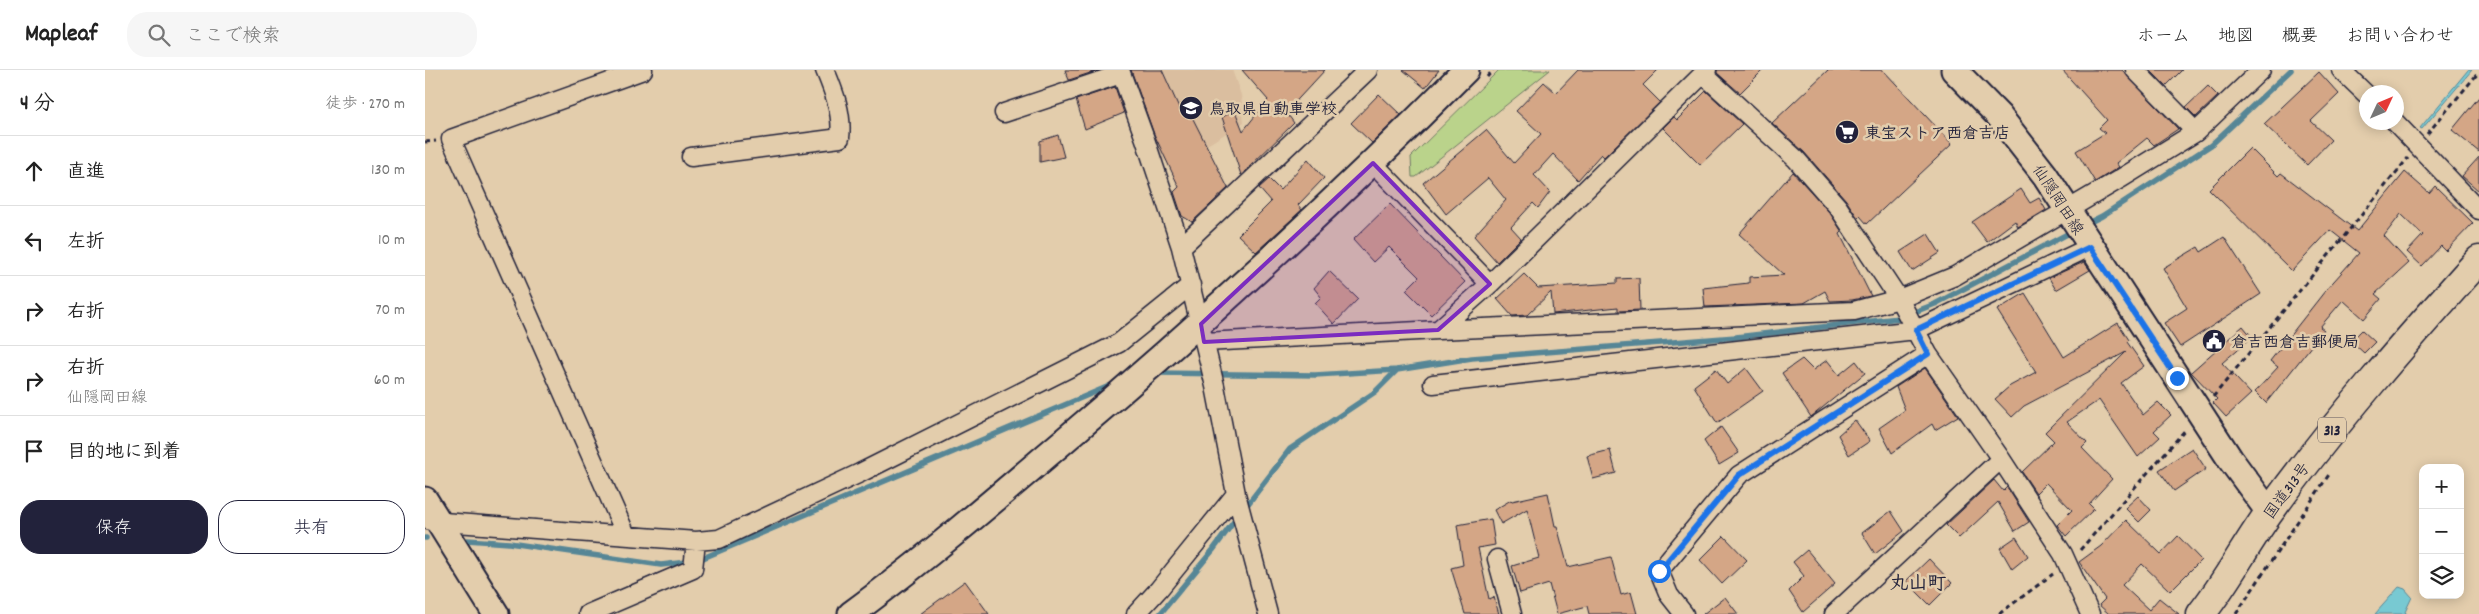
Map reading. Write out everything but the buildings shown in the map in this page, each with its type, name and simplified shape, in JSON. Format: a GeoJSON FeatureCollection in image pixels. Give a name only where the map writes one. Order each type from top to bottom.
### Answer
{"type":"FeatureCollection","features":[{"type":"Feature","properties":{"kind":"highway","name":"国道313号"},"geometry":{"type":"LineString","coordinates":[[2201,614],[2217,594],[2219,587],[2269,512],[2381,368],[2479,260]]}},
{"type":"Feature","properties":{"kind":"street"},"geometry":{"type":"LineString","coordinates":[[626,535],[451,139],[643,70]]}},
{"type":"Feature","properties":{"kind":"street"},"geometry":{"type":"LineString","coordinates":[[691,157],[840,138],[842,122],[825,70]]}},
{"type":"Feature","properties":{"kind":"street"},"geometry":{"type":"LineString","coordinates":[[1181,247],[1368,70]]}},
{"type":"Feature","properties":{"kind":"street"},"geometry":{"type":"LineString","coordinates":[[851,614],[948,540],[1160,358],[1203,333],[1466,70]]}},
{"type":"Feature","properties":{"kind":"street","name":"仙隠岡田線"},"geometry":{"type":"LineString","coordinates":[[1954,70],[1999,116],[2023,145],[2200,413],[2269,512]]}},
{"type":"Feature","properties":{"kind":"street"},"geometry":{"type":"LineString","coordinates":[[2135,70],[2196,132]]}},
{"type":"Feature","properties":{"kind":"street"},"geometry":{"type":"LineString","coordinates":[[1203,333],[1438,330],[1854,311],[1899,299],[1955,276],[2069,214],[2196,132],[2261,70]]}},
{"type":"Feature","properties":{"kind":"street"},"geometry":{"type":"LineString","coordinates":[[2341,70],[2359,87]]}},
{"type":"Feature","properties":{"kind":"street"},"geometry":{"type":"LineString","coordinates":[[1004,113],[1120,72],[1181,247],[1215,386],[1238,500],[1268,614]]}},
{"type":"Feature","properties":{"kind":"street"},"geometry":{"type":"LineString","coordinates":[[1438,330],[1490,284],[1705,72],[1802,166],[1837,207],[1899,299],[1928,354],[2001,459],[2068,564],[2090,614]]}},
{"type":"Feature","properties":{"kind":"street"},"geometry":{"type":"LineString","coordinates":[[2403,130],[2479,210]]}},
{"type":"Feature","properties":{"kind":"street"},"geometry":{"type":"LineString","coordinates":[[1373,163],[1490,284]]}},
{"type":"Feature","properties":{"kind":"street"},"geometry":{"type":"LineString","coordinates":[[1433,384],[1916,330],[2088,244]]}},
{"type":"Feature","properties":{"kind":"street"},"geometry":{"type":"LineString","coordinates":[[432,521],[696,541],[719,539],[861,473],[1119,342],[1191,285]]}},
{"type":"Feature","properties":{"kind":"street"},"geometry":{"type":"LineString","coordinates":[[1683,614],[1669,595],[1659,571],[1739,475],[1928,354]]}},
{"type":"Feature","properties":{"kind":"street"},"geometry":{"type":"LineString","coordinates":[[1834,614],[2001,459]]}},
{"type":"Feature","properties":{"kind":"street"},"geometry":{"type":"LineString","coordinates":[[425,500],[432,521],[496,614]]}},
{"type":"Feature","properties":{"kind":"street"},"geometry":{"type":"LineString","coordinates":[[1136,614],[1238,500]]}},
{"type":"Feature","properties":{"kind":"street"},"geometry":{"type":"LineString","coordinates":[[588,614],[693,569],[696,541]]}},
{"type":"Feature","properties":{"kind":"street"},"geometry":{"type":"LineString","coordinates":[[1497,559],[1512,614]]}},
{"type":"Feature","properties":{"kind":"path"},"geometry":{"type":"LineString","coordinates":[[1999,614],[2068,564],[2200,413],[2479,72]]}},
{"type":"Feature","properties":{"kind":"path"},"geometry":{"type":"LineString","coordinates":[[2236,614],[2334,466]]}},
{"type":"Feature","properties":{"kind":"highlighted area"},"geometry":{"type":"Polygon","coordinates":[[[1373,163],[1490,284],[1438,330],[1204,342],[1201,324],[1373,163]]]}},
{"type":"Feature","properties":{"kind":"shaded area","name":"鳥取県自動車学校"},"geometry":{"type":"Polygon","coordinates":[[[1123,70],[1232,70],[1241,95],[1244,122],[1188,157],[1158,162],[1123,70]]]}},
{"type":"Feature","properties":{"kind":"green space"},"geometry":{"type":"Polygon","coordinates":[[[1499,70],[1550,70],[1416,177],[1412,177],[1411,157],[1499,70]]]}},
{"type":"Feature","properties":{"kind":"water"},"geometry":{"type":"Polygon","coordinates":[[[2468,70],[2472,70],[2422,129],[2420,128],[2468,70]]]}},
{"type":"Feature","properties":{"kind":"water"},"geometry":{"type":"Polygon","coordinates":[[[2399,587],[2405,589],[2412,597],[2405,612],[2407,614],[2375,614],[2399,587]]]}},
{"type":"Feature","properties":{"kind":"waterway"},"geometry":{"type":"LineString","coordinates":[[2084,225],[2102,216],[2211,145],[2291,70]]}},
{"type":"Feature","properties":{"kind":"waterway"},"geometry":{"type":"LineString","coordinates":[[1154,373],[1315,375],[1397,370],[1472,358],[1736,337],[1899,318],[1935,304],[2073,231]]}},
{"type":"Feature","properties":{"kind":"waterway"},"geometry":{"type":"LineString","coordinates":[[1244,509],[1290,449],[1375,392],[1397,370]]}},
{"type":"Feature","properties":{"kind":"waterway"},"geometry":{"type":"LineString","coordinates":[[467,540],[509,543],[661,565],[696,561],[1114,384]]}},
{"type":"Feature","properties":{"kind":"waterway"},"geometry":{"type":"LineString","coordinates":[[1160,614],[1213,550],[1238,516]]}},
{"type":"Feature","properties":{"kind":"place","name":"鳥取県自動車学校"},"geometry":{"type":"Point","coordinates":[1191,108]}},
{"type":"Feature","properties":{"kind":"place","name":"東宝ストア西倉吉店"},"geometry":{"type":"Point","coordinates":[1847,132]}},
{"type":"Feature","properties":{"kind":"place","name":"倉吉西倉吉郵便局"},"geometry":{"type":"Point","coordinates":[2214,341]}},
{"type":"Feature","properties":{"kind":"district","name":"丸山町"},"geometry":{"type":"Point","coordinates":[1918,582]}},
{"type":"Feature","properties":{"kind":"route"},"geometry":{"type":"LineString","coordinates":[[1659,571],[1739,475],[1928,354],[1916,330],[2090,247],[2177,378]]}}]}
